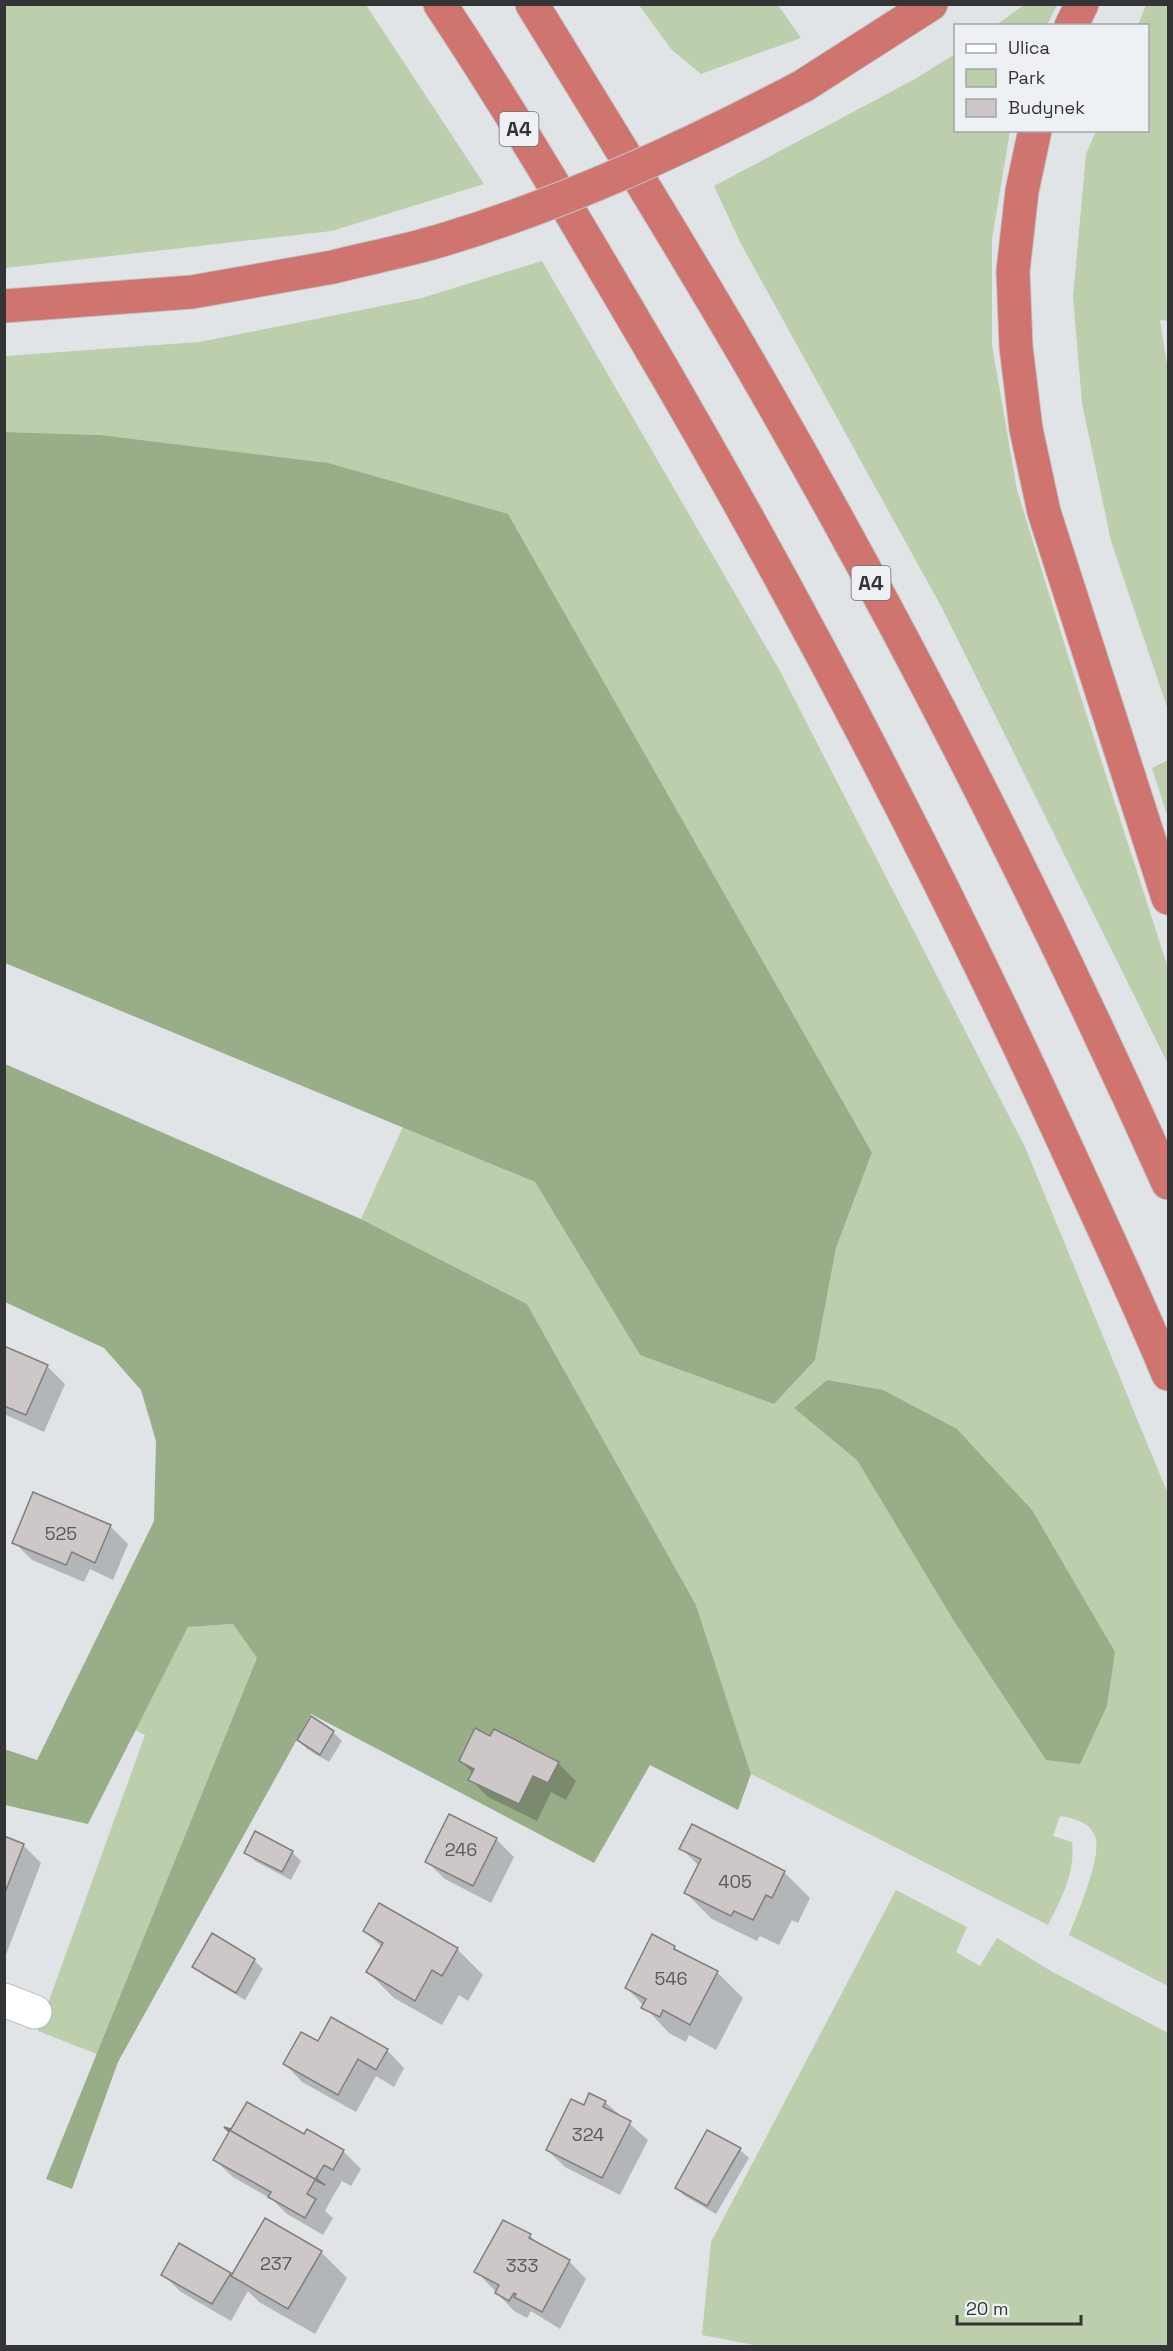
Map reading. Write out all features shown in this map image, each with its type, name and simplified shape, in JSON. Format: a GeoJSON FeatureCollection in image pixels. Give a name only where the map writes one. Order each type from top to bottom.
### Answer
{"type":"FeatureCollection","features":[{"type":"Feature","properties":{"kind":"highway","name":"A4"},"geometry":{"type":"LineString","coordinates":[[440,4],[602,264],[712,453],[805,622],[893,789],[989,981],[1137,1301],[1168,1374]]}},
{"type":"Feature","properties":{"kind":"highway","name":"A4"},"geometry":{"type":"LineString","coordinates":[[532,4],[763,386],[866,573],[964,757],[1051,933],[1168,1183]]}},
{"type":"Feature","properties":{"kind":"highway"},"geometry":{"type":"LineString","coordinates":[[4,306],[192,292],[333,267],[439,241],[531,210],[720,130],[803,86],[931,4]]}},
{"type":"Feature","properties":{"kind":"highway"},"geometry":{"type":"LineString","coordinates":[[1072,24],[1082,4]]}},
{"type":"Feature","properties":{"kind":"highway"},"geometry":{"type":"LineString","coordinates":[[1035,132],[1022,191],[1013,271],[1016,347],[1026,429],[1044,512],[1168,898]]}},
{"type":"Feature","properties":{"kind":"street"},"geometry":{"type":"LineString","coordinates":[[4,2000],[35,2012]]}},
{"type":"Feature","properties":{"kind":"green space"},"geometry":{"type":"Polygon","coordinates":[[[4,5],[366,5],[484,184],[332,231],[5,268],[4,5]]]}},
{"type":"Feature","properties":{"kind":"green space"},"geometry":{"type":"Polygon","coordinates":[[[639,5],[778,5],[801,38],[701,74],[671,49],[639,5]]]}},
{"type":"Feature","properties":{"kind":"green space"},"geometry":{"type":"Polygon","coordinates":[[[1024,5],[1057,5],[1048,24],[997,24],[1024,5]]]}},
{"type":"Feature","properties":{"kind":"green space"},"geometry":{"type":"Polygon","coordinates":[[[1146,5],[1168,5],[1168,321],[1160,320],[1168,371],[1168,710],[1111,541],[1082,403],[1073,297],[1086,154],[1096,132],[1149,132],[1149,24],[1138,24],[1146,5]]]}},
{"type":"Feature","properties":{"kind":"green space"},"geometry":{"type":"Polygon","coordinates":[[[954,55],[954,132],[1010,132],[992,239],[992,345],[1017,490],[1168,968],[1168,1064],[942,608],[740,242],[714,186],[915,79],[954,55]]]}},
{"type":"Feature","properties":{"kind":"green space"},"geometry":{"type":"Polygon","coordinates":[[[542,261],[780,671],[1025,1147],[1168,1494],[1168,1986],[1069,1935],[1088,1885],[1097,1845],[1093,1831],[1080,1822],[1060,1816],[1053,1836],[1072,1842],[1073,1853],[1070,1874],[1048,1925],[751,1774],[696,1605],[527,1304],[361,1219],[403,1127],[535,1182],[640,1355],[815,1360],[836,1248],[872,1154],[100,435],[5,432],[5,356],[199,342],[422,298],[542,261]]]}},
{"type":"Feature","properties":{"kind":"green space"},"geometry":{"type":"Polygon","coordinates":[[[5,432],[100,435],[328,463],[508,514],[872,1153],[836,1248],[815,1360],[774,1404],[640,1355],[535,1182],[5,963],[5,432]]]}},
{"type":"Feature","properties":{"kind":"green space"},"geometry":{"type":"Polygon","coordinates":[[[1168,760],[1168,818],[1152,768],[1168,760]]]}},
{"type":"Feature","properties":{"kind":"green space"},"geometry":{"type":"Polygon","coordinates":[[[5,1064],[361,1219],[527,1304],[696,1605],[751,1774],[738,1810],[650,1765],[594,1863],[311,1714],[118,2062],[72,2189],[46,2179],[257,1658],[233,1624],[188,1627],[88,1824],[5,1805],[4,1749],[37,1760],[154,1521],[156,1441],[141,1390],[104,1348],[5,1302],[5,1064]]]}},
{"type":"Feature","properties":{"kind":"green space"},"geometry":{"type":"Polygon","coordinates":[[[827,1380],[883,1390],[957,1429],[1032,1510],[1115,1652],[1107,1706],[1080,1764],[1046,1760],[954,1621],[857,1460],[794,1408],[827,1380]]]}},
{"type":"Feature","properties":{"kind":"green space"},"geometry":{"type":"Polygon","coordinates":[[[233,1624],[258,1658],[97,2054],[38,2031],[145,1735],[135,1730],[188,1627],[233,1624]]]}},
{"type":"Feature","properties":{"kind":"green space"},"geometry":{"type":"Polygon","coordinates":[[[896,1890],[967,1927],[956,1952],[980,1966],[997,1938],[1051,1971],[1168,2033],[1168,2346],[759,2346],[702,2335],[711,2242],[896,1890]]]}},
{"type":"Feature","properties":{"kind":"building"},"geometry":{"type":"Polygon","coordinates":[[[4,1346],[48,1365],[26,1415],[4,1406],[4,1346]]]}},
{"type":"Feature","properties":{"kind":"building"},"geometry":{"type":"Polygon","coordinates":[[[33,1492],[111,1525],[95,1563],[72,1552],[66,1565],[12,1543],[33,1492]]]}},
{"type":"Feature","properties":{"kind":"building"},"geometry":{"type":"Polygon","coordinates":[[[311,1716],[334,1731],[320,1755],[297,1740],[311,1716]]]}},
{"type":"Feature","properties":{"kind":"building"},"geometry":{"type":"Polygon","coordinates":[[[475,1728],[490,1736],[494,1729],[559,1762],[548,1783],[533,1776],[519,1804],[468,1780],[474,1769],[459,1761],[475,1728]]]}},
{"type":"Feature","properties":{"kind":"building"},"geometry":{"type":"Polygon","coordinates":[[[449,1814],[497,1838],[473,1886],[425,1862],[449,1814]]]}},
{"type":"Feature","properties":{"kind":"building"},"geometry":{"type":"Polygon","coordinates":[[[692,1824],[785,1871],[772,1898],[766,1895],[753,1920],[734,1911],[731,1916],[684,1893],[701,1859],[679,1849],[692,1824]]]}},
{"type":"Feature","properties":{"kind":"building"},"geometry":{"type":"Polygon","coordinates":[[[255,1831],[293,1851],[282,1872],[244,1853],[255,1831]]]}},
{"type":"Feature","properties":{"kind":"building"},"geometry":{"type":"Polygon","coordinates":[[[4,1836],[24,1844],[4,1895],[4,1836]]]}},
{"type":"Feature","properties":{"kind":"building"},"geometry":{"type":"Polygon","coordinates":[[[379,1903],[458,1948],[442,1976],[432,1970],[415,2001],[366,1972],[383,1943],[363,1931],[379,1903]]]}},
{"type":"Feature","properties":{"kind":"building"},"geometry":{"type":"Polygon","coordinates":[[[212,1933],[255,1959],[236,1993],[192,1967],[212,1933]]]}},
{"type":"Feature","properties":{"kind":"building"},"geometry":{"type":"Polygon","coordinates":[[[652,1934],[675,1946],[674,1949],[718,1971],[690,2025],[663,2010],[660,2017],[641,2008],[646,1999],[625,1988],[652,1934]]]}},
{"type":"Feature","properties":{"kind":"building"},"geometry":{"type":"Polygon","coordinates":[[[331,2017],[388,2049],[376,2070],[358,2059],[338,2095],[283,2064],[301,2032],[318,2041],[331,2017]]]}},
{"type":"Feature","properties":{"kind":"building"},"geometry":{"type":"Polygon","coordinates":[[[589,2093],[606,2101],[603,2107],[631,2121],[602,2178],[546,2150],[571,2099],[584,2105],[589,2093]]]}},
{"type":"Feature","properties":{"kind":"building"},"geometry":{"type":"Polygon","coordinates":[[[247,2102],[304,2134],[307,2129],[344,2150],[333,2170],[324,2165],[316,2178],[325,2185],[224,2127],[231,2129],[247,2102]]]}},
{"type":"Feature","properties":{"kind":"building"},"geometry":{"type":"Polygon","coordinates":[[[224,2127],[325,2185],[315,2180],[307,2194],[316,2199],[305,2218],[268,2197],[271,2192],[213,2160],[229,2132],[224,2127]]]}},
{"type":"Feature","properties":{"kind":"building"},"geometry":{"type":"Polygon","coordinates":[[[707,2130],[741,2148],[707,2206],[675,2188],[707,2130]]]}},
{"type":"Feature","properties":{"kind":"building"},"geometry":{"type":"Polygon","coordinates":[[[265,2218],[322,2251],[288,2309],[231,2276],[265,2218]]]}},
{"type":"Feature","properties":{"kind":"building"},"geometry":{"type":"Polygon","coordinates":[[[503,2220],[531,2234],[529,2238],[570,2260],[542,2312],[514,2297],[516,2294],[514,2293],[509,2301],[495,2293],[499,2285],[474,2272],[503,2220]]]}},
{"type":"Feature","properties":{"kind":"building"},"geometry":{"type":"Polygon","coordinates":[[[179,2243],[231,2273],[212,2304],[161,2275],[179,2243]]]}}]}
